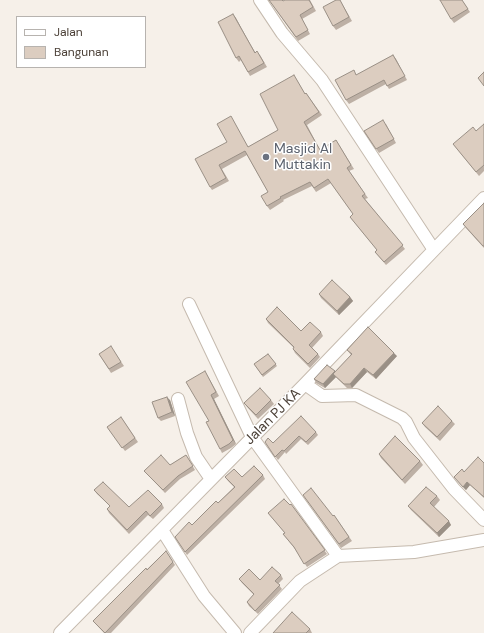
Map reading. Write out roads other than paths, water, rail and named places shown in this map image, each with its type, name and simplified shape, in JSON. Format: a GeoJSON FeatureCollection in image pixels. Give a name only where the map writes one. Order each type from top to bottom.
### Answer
{"type":"FeatureCollection","features":[{"type":"Feature","properties":{"kind":"street"},"geometry":{"type":"LineString","coordinates":[[260,0],[282,33],[322,80],[434,250]]}},
{"type":"Feature","properties":{"kind":"street","name":"Jalan PJ KA"},"geometry":{"type":"LineString","coordinates":[[60,633],[306,384],[484,198]]}},
{"type":"Feature","properties":{"kind":"street"},"geometry":{"type":"LineString","coordinates":[[189,304],[252,437],[338,556]]}},
{"type":"Feature","properties":{"kind":"street"},"geometry":{"type":"LineString","coordinates":[[306,384],[322,396],[356,395],[402,418],[406,422],[414,438],[454,489],[484,520]]}},
{"type":"Feature","properties":{"kind":"street"},"geometry":{"type":"LineString","coordinates":[[178,399],[187,433],[196,456],[211,479]]}},
{"type":"Feature","properties":{"kind":"street"},"geometry":{"type":"LineString","coordinates":[[162,530],[204,596],[235,633]]}},
{"type":"Feature","properties":{"kind":"street"},"geometry":{"type":"LineString","coordinates":[[250,633],[300,581],[338,556],[414,552],[484,540]]}},
{"type":"Feature","properties":{"kind":"place","name":"Masjid Al Muttakin"},"geometry":{"type":"Point","coordinates":[266,157]}}]}
